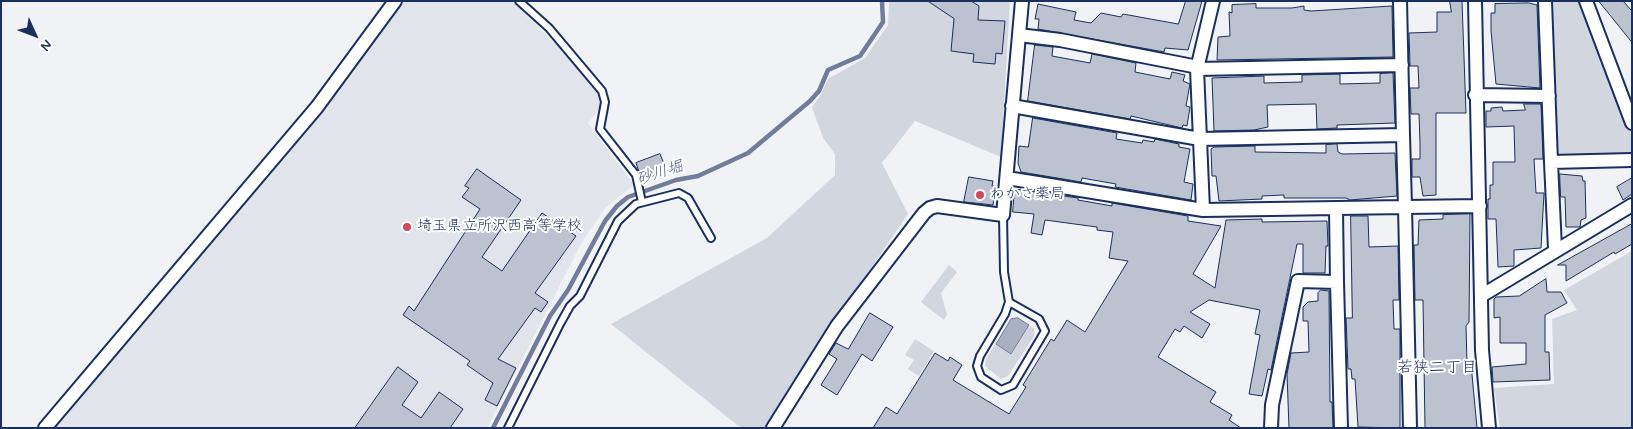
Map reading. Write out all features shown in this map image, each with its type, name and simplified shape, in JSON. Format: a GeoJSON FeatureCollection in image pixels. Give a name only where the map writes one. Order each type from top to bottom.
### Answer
{"type":"FeatureCollection","features":[{"type":"Feature","properties":{"kind":"street"},"geometry":{"type":"LineString","coordinates":[[45,428],[317,107],[395,1]]}},
{"type":"Feature","properties":{"kind":"street"},"geometry":{"type":"LineString","coordinates":[[772,428],[837,326],[924,212],[937,206],[1003,215],[1022,1]]}},
{"type":"Feature","properties":{"kind":"street"},"geometry":{"type":"LineString","coordinates":[[1203,210],[1198,68],[1213,1]]}},
{"type":"Feature","properties":{"kind":"street"},"geometry":{"type":"LineString","coordinates":[[1400,1],[1410,428]]}},
{"type":"Feature","properties":{"kind":"street"},"geometry":{"type":"LineString","coordinates":[[1475,1],[1475,95],[1480,206],[1480,296],[1484,386],[1489,428]]}},
{"type":"Feature","properties":{"kind":"street"},"geometry":{"type":"LineString","coordinates":[[1545,1],[1555,249]]}},
{"type":"Feature","properties":{"kind":"street"},"geometry":{"type":"LineString","coordinates":[[1586,1],[1632,123]]}},
{"type":"Feature","properties":{"kind":"street"},"geometry":{"type":"LineString","coordinates":[[1019,35],[1060,40],[1198,68],[1402,65]]}},
{"type":"Feature","properties":{"kind":"street"},"geometry":{"type":"LineString","coordinates":[[1475,95],[1549,96]]}},
{"type":"Feature","properties":{"kind":"street"},"geometry":{"type":"LineString","coordinates":[[1012,106],[1200,139],[1403,135]]}},
{"type":"Feature","properties":{"kind":"street"},"geometry":{"type":"LineString","coordinates":[[1551,162],[1632,160]]}},
{"type":"Feature","properties":{"kind":"street"},"geometry":{"type":"LineString","coordinates":[[1007,178],[1203,210],[1480,206]]}},
{"type":"Feature","properties":{"kind":"street"},"geometry":{"type":"LineString","coordinates":[[1480,296],[1555,249],[1632,205]]}},
{"type":"Feature","properties":{"kind":"street"},"geometry":{"type":"LineString","coordinates":[[1336,209],[1341,428]]}},
{"type":"Feature","properties":{"kind":"street"},"geometry":{"type":"LineString","coordinates":[[1271,428],[1272,405],[1298,281],[1337,282]]}},
{"type":"Feature","properties":{"kind":"lane"},"geometry":{"type":"LineString","coordinates":[[519,1],[549,28],[602,91],[605,102],[600,129],[636,175],[642,200]]}},
{"type":"Feature","properties":{"kind":"lane"},"geometry":{"type":"LineString","coordinates":[[508,428],[570,306],[580,296],[618,221],[630,209],[642,200],[679,193],[683,194],[688,198],[711,238]]}},
{"type":"Feature","properties":{"kind":"lane"},"geometry":{"type":"LineString","coordinates":[[1003,215],[1004,272],[1009,302],[1005,314],[980,356],[977,366],[982,377],[1001,390],[1012,385],[1044,331],[1039,319],[1009,302]]}},
{"type":"Feature","properties":{"kind":"shaded area","name":"埼玉県立所沢西高等学校"},"geometry":{"type":"Polygon","coordinates":[[[400,1],[511,1],[561,49],[581,71],[601,99],[601,107],[588,123],[634,185],[606,207],[583,240],[487,428],[49,428],[400,1]]]}},
{"type":"Feature","properties":{"kind":"shaded area"},"geometry":{"type":"Polygon","coordinates":[[[889,1],[1010,1],[1001,157],[915,121],[882,163],[908,214],[814,351],[765,428],[741,428],[611,324],[767,238],[835,175],[835,154],[823,138],[812,107],[828,79],[865,58],[888,25],[889,1]]]}},
{"type":"Feature","properties":{"kind":"shaded area"},"geometry":{"type":"Polygon","coordinates":[[[1553,1],[1581,1],[1632,135],[1632,154],[1561,156],[1556,151],[1553,1]]]}},
{"type":"Feature","properties":{"kind":"shaded area"},"geometry":{"type":"Polygon","coordinates":[[[1632,251],[1632,428],[1500,428],[1494,388],[1554,384],[1552,319],[1577,310],[1564,290],[1632,251]]]}},
{"type":"Feature","properties":{"kind":"shaded area"},"geometry":{"type":"Polygon","coordinates":[[[949,265],[957,272],[941,293],[947,315],[944,320],[921,302],[949,265]]]}},
{"type":"Feature","properties":{"kind":"shaded area"},"geometry":{"type":"Polygon","coordinates":[[[1029,326],[1034,328],[1034,336],[1008,376],[1001,379],[985,366],[986,359],[995,344],[1012,354],[1029,326]]]}},
{"type":"Feature","properties":{"kind":"shaded area"},"geometry":{"type":"Polygon","coordinates":[[[915,339],[934,351],[919,376],[908,369],[914,360],[905,355],[915,339]]]}},
{"type":"Feature","properties":{"kind":"water"},"geometry":{"type":"Polygon","coordinates":[[[1018,318],[1029,325],[1011,354],[996,344],[1011,319],[1018,318]]]}},
{"type":"Feature","properties":{"kind":"building"},"geometry":{"type":"Polygon","coordinates":[[[928,1],[971,1],[979,6],[978,20],[1005,21],[1002,54],[996,53],[995,64],[973,62],[974,54],[951,51],[954,19],[928,1]]]}},
{"type":"Feature","properties":{"kind":"building"},"geometry":{"type":"Polygon","coordinates":[[[1186,1],[1202,1],[1188,50],[1165,48],[1164,52],[1038,29],[1039,19],[1035,19],[1038,4],[1076,12],[1074,20],[1091,23],[1101,13],[1121,17],[1123,14],[1178,24],[1186,1]]]}},
{"type":"Feature","properties":{"kind":"building"},"geometry":{"type":"Polygon","coordinates":[[[1450,1],[1462,1],[1466,113],[1436,113],[1436,195],[1423,196],[1420,177],[1412,177],[1412,159],[1420,159],[1420,143],[1419,114],[1411,114],[1410,88],[1419,88],[1418,66],[1410,66],[1409,33],[1437,32],[1437,12],[1451,12],[1450,1]]]}},
{"type":"Feature","properties":{"kind":"building"},"geometry":{"type":"Polygon","coordinates":[[[1599,1],[1623,1],[1632,11],[1632,42],[1599,1]]]}},
{"type":"Feature","properties":{"kind":"building"},"geometry":{"type":"Polygon","coordinates":[[[1529,3],[1537,5],[1540,88],[1496,84],[1491,13],[1495,13],[1495,4],[1529,3]]]}},
{"type":"Feature","properties":{"kind":"building"},"geometry":{"type":"Polygon","coordinates":[[[1256,4],[1256,8],[1304,6],[1304,10],[1311,11],[1392,6],[1393,57],[1217,60],[1218,37],[1230,36],[1229,12],[1232,13],[1232,5],[1256,4]]]}},
{"type":"Feature","properties":{"kind":"building"},"geometry":{"type":"Polygon","coordinates":[[[1035,45],[1053,47],[1052,56],[1090,63],[1092,54],[1136,63],[1135,72],[1170,79],[1172,72],[1185,75],[1183,81],[1190,84],[1186,106],[1190,107],[1187,126],[1183,125],[1182,128],[1131,116],[1130,119],[1028,101],[1035,45]]]}},
{"type":"Feature","properties":{"kind":"building"},"geometry":{"type":"Polygon","coordinates":[[[1393,73],[1395,123],[1337,125],[1337,128],[1317,129],[1316,104],[1267,105],[1268,127],[1254,130],[1214,131],[1212,78],[1264,76],[1264,83],[1302,82],[1302,75],[1340,74],[1340,84],[1380,83],[1380,74],[1393,73]]]}},
{"type":"Feature","properties":{"kind":"building"},"geometry":{"type":"Polygon","coordinates":[[[1524,104],[1541,104],[1543,159],[1534,159],[1536,193],[1544,193],[1541,248],[1514,250],[1514,266],[1498,267],[1496,219],[1488,219],[1488,199],[1490,199],[1490,185],[1493,185],[1493,162],[1515,162],[1514,126],[1486,127],[1486,111],[1491,111],[1491,108],[1502,107],[1503,111],[1525,110],[1524,104]]]}},
{"type":"Feature","properties":{"kind":"building"},"geometry":{"type":"Polygon","coordinates":[[[1033,118],[1117,133],[1116,139],[1142,143],[1143,140],[1154,142],[1155,139],[1179,144],[1179,147],[1190,149],[1184,182],[1193,184],[1191,200],[1115,187],[1116,184],[1082,178],[1081,182],[1021,172],[1018,163],[1019,146],[1028,147],[1033,118]]]}},
{"type":"Feature","properties":{"kind":"building"},"geometry":{"type":"Polygon","coordinates":[[[1337,144],[1338,152],[1342,154],[1395,153],[1397,196],[1350,200],[1346,198],[1284,198],[1284,195],[1262,196],[1262,199],[1219,201],[1216,176],[1212,176],[1211,149],[1214,147],[1255,146],[1255,152],[1326,153],[1326,145],[1337,144]]]}},
{"type":"Feature","properties":{"kind":"building"},"geometry":{"type":"Polygon","coordinates":[[[660,154],[667,171],[642,180],[636,163],[660,154]]]}},
{"type":"Feature","properties":{"kind":"building"},"geometry":{"type":"Polygon","coordinates":[[[477,169],[521,200],[482,257],[502,271],[542,213],[576,236],[535,293],[548,302],[541,312],[535,308],[498,359],[516,368],[497,406],[485,400],[493,383],[467,365],[470,361],[403,315],[409,306],[414,311],[480,209],[462,197],[469,188],[465,186],[477,169]]]}},
{"type":"Feature","properties":{"kind":"building"},"geometry":{"type":"Polygon","coordinates":[[[1560,174],[1582,176],[1583,181],[1585,181],[1586,218],[1581,220],[1580,227],[1566,227],[1565,197],[1561,197],[1560,174]]]}},
{"type":"Feature","properties":{"kind":"building"},"geometry":{"type":"Polygon","coordinates":[[[969,177],[993,181],[992,186],[996,186],[993,205],[964,202],[969,177]]]}},
{"type":"Feature","properties":{"kind":"building"},"geometry":{"type":"Polygon","coordinates":[[[1632,178],[1632,194],[1623,200],[1617,187],[1632,178]]]}},
{"type":"Feature","properties":{"kind":"building"},"geometry":{"type":"Polygon","coordinates":[[[1015,189],[1078,198],[1078,200],[1112,206],[1112,203],[1188,216],[1188,221],[1221,226],[1193,274],[1215,288],[1226,220],[1262,219],[1262,222],[1327,221],[1328,246],[1326,246],[1325,273],[1303,273],[1303,244],[1297,244],[1271,370],[1268,369],[1262,396],[1249,394],[1260,335],[1255,334],[1260,310],[1209,300],[1190,312],[1210,324],[1202,338],[1184,326],[1180,332],[1175,329],[1158,357],[1216,392],[1210,402],[1232,415],[1229,420],[1241,428],[873,428],[886,407],[897,414],[935,353],[948,361],[950,357],[962,365],[953,380],[1009,414],[1026,387],[1023,385],[1051,339],[1054,341],[1067,320],[1085,332],[1128,261],[1109,258],[1113,232],[1097,230],[1097,227],[1045,220],[1042,235],[1031,233],[1034,214],[1013,212],[1015,189]]]}},
{"type":"Feature","properties":{"kind":"building"},"geometry":{"type":"Polygon","coordinates":[[[1470,214],[1469,322],[1466,326],[1467,364],[1471,364],[1477,428],[1425,428],[1423,300],[1415,300],[1414,245],[1418,245],[1419,220],[1443,219],[1443,215],[1470,214]]]}},
{"type":"Feature","properties":{"kind":"building"},"geometry":{"type":"Polygon","coordinates":[[[1351,216],[1368,216],[1369,247],[1398,246],[1399,300],[1393,300],[1394,329],[1400,329],[1400,428],[1358,427],[1355,379],[1352,379],[1351,369],[1348,369],[1346,318],[1352,318],[1351,216]]]}},
{"type":"Feature","properties":{"kind":"building"},"geometry":{"type":"Polygon","coordinates":[[[1632,224],[1632,244],[1615,254],[1614,252],[1566,281],[1566,265],[1558,265],[1632,224]]]}},
{"type":"Feature","properties":{"kind":"building"},"geometry":{"type":"Polygon","coordinates":[[[1546,279],[1547,292],[1561,292],[1567,303],[1545,315],[1545,352],[1549,352],[1550,380],[1493,382],[1492,367],[1526,364],[1526,343],[1500,343],[1500,317],[1494,318],[1494,299],[1496,297],[1519,296],[1546,279]]]}},
{"type":"Feature","properties":{"kind":"building"},"geometry":{"type":"Polygon","coordinates":[[[1321,290],[1329,291],[1330,402],[1332,402],[1333,428],[1289,428],[1287,374],[1291,353],[1309,352],[1308,321],[1303,321],[1303,307],[1308,302],[1318,301],[1318,293],[1321,290]]]}},
{"type":"Feature","properties":{"kind":"building"},"geometry":{"type":"Polygon","coordinates":[[[870,313],[893,327],[872,361],[862,354],[837,395],[821,385],[837,359],[829,354],[836,343],[848,349],[870,313]]]}},
{"type":"Feature","properties":{"kind":"building"},"geometry":{"type":"Polygon","coordinates":[[[398,367],[418,382],[402,405],[421,418],[439,392],[463,409],[450,428],[355,428],[398,367]]]}},
{"type":"Feature","properties":{"kind":"waterway","name":"砂川堀"},"geometry":{"type":"LineString","coordinates":[[493,428],[550,316],[568,290],[605,221],[617,206],[628,197],[676,180],[698,176],[748,153],[810,101],[819,91],[828,70],[860,56],[883,22],[882,1]]}},
{"type":"Feature","properties":{"kind":"place","name":"わかさ薬局"},"geometry":{"type":"Point","coordinates":[980,195]}},
{"type":"Feature","properties":{"kind":"place","name":"埼玉県立所沢西高等学校"},"geometry":{"type":"Point","coordinates":[407,227]}},
{"type":"Feature","properties":{"kind":"district","name":"若狭二丁目"},"geometry":{"type":"Point","coordinates":[1437,369]}}]}
